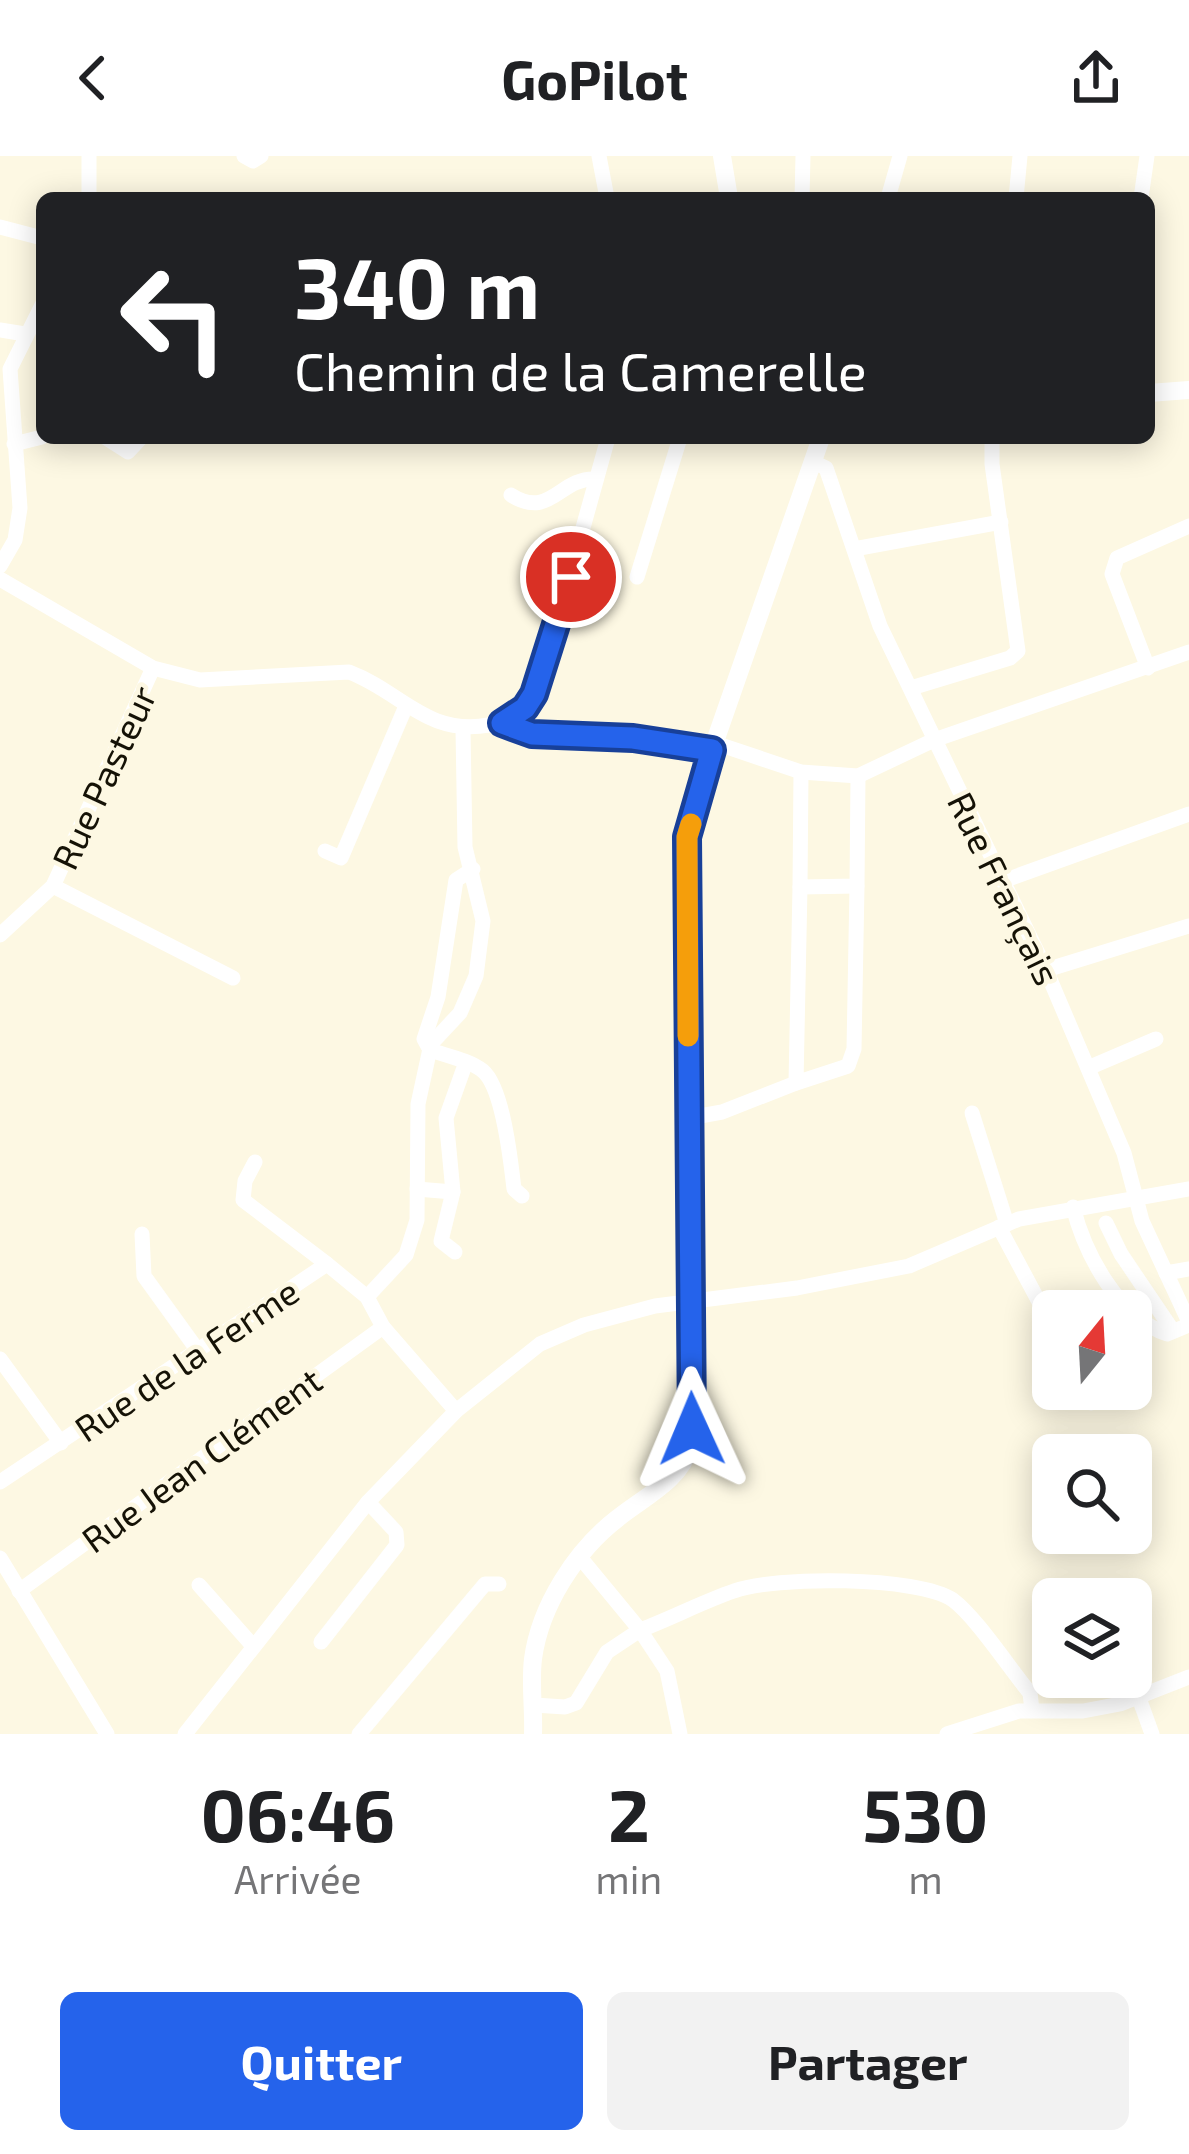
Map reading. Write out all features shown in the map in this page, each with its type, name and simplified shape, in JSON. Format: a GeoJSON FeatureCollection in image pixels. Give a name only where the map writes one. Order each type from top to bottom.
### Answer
{"type":"FeatureCollection","features":[{"type":"Feature","properties":{"kind":"main road"},"geometry":{"type":"LineString","coordinates":[[722,156],[728,192]]}},
{"type":"Feature","properties":{"kind":"main road"},"geometry":{"type":"LineString","coordinates":[[1155,393],[1189,390]]}},
{"type":"Feature","properties":{"kind":"main road"},"geometry":{"type":"LineString","coordinates":[[533,1734],[533,1662],[549,1607],[579,1556],[615,1519],[674,1476],[687,1458],[692,1429],[687,837],[819,444]]}},
{"type":"Feature","properties":{"kind":"street"},"geometry":{"type":"LineString","coordinates":[[89,156],[89,192]]}},
{"type":"Feature","properties":{"kind":"street"},"geometry":{"type":"LineString","coordinates":[[244,156],[253,161],[261,156]]}},
{"type":"Feature","properties":{"kind":"street"},"geometry":{"type":"LineString","coordinates":[[599,156],[606,192]]}},
{"type":"Feature","properties":{"kind":"street"},"geometry":{"type":"LineString","coordinates":[[802,192],[803,156]]}},
{"type":"Feature","properties":{"kind":"street"},"geometry":{"type":"LineString","coordinates":[[890,192],[900,156]]}},
{"type":"Feature","properties":{"kind":"street"},"geometry":{"type":"LineString","coordinates":[[1017,192],[1020,156]]}},
{"type":"Feature","properties":{"kind":"street"},"geometry":{"type":"LineString","coordinates":[[1142,192],[1147,156]]}},
{"type":"Feature","properties":{"kind":"street"},"geometry":{"type":"LineString","coordinates":[[0,227],[36,236]]}},
{"type":"Feature","properties":{"kind":"street"},"geometry":{"type":"LineString","coordinates":[[0,566],[16,540],[20,508],[10,369],[36,315]]}},
{"type":"Feature","properties":{"kind":"street"},"geometry":{"type":"LineString","coordinates":[[0,330],[25,334]]}},
{"type":"Feature","properties":{"kind":"street"},"geometry":{"type":"LineString","coordinates":[[14,444],[36,438]]}},
{"type":"Feature","properties":{"kind":"street"},"geometry":{"type":"LineString","coordinates":[[0,579],[153,668],[200,680],[349,672],[434,722],[463,729],[502,723],[525,708],[542,675],[606,444]]}},
{"type":"Feature","properties":{"kind":"street"},"geometry":{"type":"LineString","coordinates":[[638,577],[678,444]]}},
{"type":"Feature","properties":{"kind":"street"},"geometry":{"type":"LineString","coordinates":[[911,688],[1010,658],[1018,651],[992,444]]}},
{"type":"Feature","properties":{"kind":"street","name":"Rue Français"},"geometry":{"type":"LineString","coordinates":[[813,462],[826,468],[880,626],[1046,970],[1124,1153],[1142,1221],[1184,1326]]}},
{"type":"Feature","properties":{"kind":"street"},"geometry":{"type":"LineString","coordinates":[[511,495],[528,506],[539,504],[585,478],[596,479]]}},
{"type":"Feature","properties":{"kind":"street"},"geometry":{"type":"LineString","coordinates":[[854,549],[1001,522]]}},
{"type":"Feature","properties":{"kind":"street"},"geometry":{"type":"LineString","coordinates":[[1148,668],[1112,574],[1117,558],[1189,526]]}},
{"type":"Feature","properties":{"kind":"street"},"geometry":{"type":"LineString","coordinates":[[502,723],[532,734],[714,746],[801,772],[858,776],[934,740],[1189,652]]}},
{"type":"Feature","properties":{"kind":"street","name":"Rue Pasteur"},"geometry":{"type":"LineString","coordinates":[[0,935],[53,886],[153,668]]}},
{"type":"Feature","properties":{"kind":"street"},"geometry":{"type":"LineString","coordinates":[[325,851],[340,858],[406,706]]}},
{"type":"Feature","properties":{"kind":"street"},"geometry":{"type":"LineString","coordinates":[[367,1297],[406,1256],[417,1220],[418,1104],[430,1050],[460,1013],[476,976],[483,921],[466,847],[463,729]]}},
{"type":"Feature","properties":{"kind":"street"},"geometry":{"type":"LineString","coordinates":[[796,1083],[801,772]]}},
{"type":"Feature","properties":{"kind":"street"},"geometry":{"type":"LineString","coordinates":[[688,1118],[722,1112],[848,1066],[854,1049],[858,776]]}},
{"type":"Feature","properties":{"kind":"street"},"geometry":{"type":"LineString","coordinates":[[1003,880],[1189,814]]}},
{"type":"Feature","properties":{"kind":"street"},"geometry":{"type":"LineString","coordinates":[[473,869],[456,880],[438,997],[424,1040],[430,1050],[466,1062],[492,1082],[501,1121],[508,1130],[514,1189],[521,1196]]}},
{"type":"Feature","properties":{"kind":"street"},"geometry":{"type":"LineString","coordinates":[[53,886],[233,978]]}},
{"type":"Feature","properties":{"kind":"street"},"geometry":{"type":"LineString","coordinates":[[800,886],[857,886]]}},
{"type":"Feature","properties":{"kind":"street"},"geometry":{"type":"LineString","coordinates":[[1046,970],[1189,926]]}},
{"type":"Feature","properties":{"kind":"street"},"geometry":{"type":"LineString","coordinates":[[1088,1068],[1156,1039]]}},
{"type":"Feature","properties":{"kind":"street"},"geometry":{"type":"LineString","coordinates":[[455,1252],[441,1241],[453,1192],[446,1118],[466,1062]]}},
{"type":"Feature","properties":{"kind":"street"},"geometry":{"type":"LineString","coordinates":[[973,1113],[1003,1226],[1034,1290]]}},
{"type":"Feature","properties":{"kind":"street"},"geometry":{"type":"LineString","coordinates":[[255,1162],[245,1181],[243,1200],[327,1264]]}},
{"type":"Feature","properties":{"kind":"street"},"geometry":{"type":"LineString","coordinates":[[417,1189],[453,1192]]}},
{"type":"Feature","properties":{"kind":"street"},"geometry":{"type":"LineString","coordinates":[[185,1734],[368,1502],[456,1411],[540,1344],[584,1325],[688,1301],[797,1288],[909,1266],[1003,1226],[1073,1207],[1189,1189]]}},
{"type":"Feature","properties":{"kind":"street"},"geometry":{"type":"LineString","coordinates":[[1073,1207],[1080,1236],[1106,1281],[1154,1329],[1167,1334],[1184,1326],[1121,1254],[1106,1223]]}},
{"type":"Feature","properties":{"kind":"street"},"geometry":{"type":"LineString","coordinates":[[142,1234],[144,1276],[196,1348]]}},
{"type":"Feature","properties":{"kind":"street","name":"Rue de la Ferme"},"geometry":{"type":"LineString","coordinates":[[0,1482],[327,1264],[367,1297],[383,1327],[456,1411]]}},
{"type":"Feature","properties":{"kind":"street"},"geometry":{"type":"LineString","coordinates":[[1166,1273],[1189,1269]]}},
{"type":"Feature","properties":{"kind":"street","name":"Rue Jean Clément"},"geometry":{"type":"LineString","coordinates":[[19,1592],[383,1327]]}},
{"type":"Feature","properties":{"kind":"street"},"geometry":{"type":"LineString","coordinates":[[0,1359],[61,1443]]}},
{"type":"Feature","properties":{"kind":"street"},"geometry":{"type":"LineString","coordinates":[[320,1642],[397,1545],[396,1532],[368,1502]]}},
{"type":"Feature","properties":{"kind":"street"},"geometry":{"type":"LineString","coordinates":[[579,1556],[668,1671],[680,1734]]}},
{"type":"Feature","properties":{"kind":"street"},"geometry":{"type":"LineString","coordinates":[[0,1558],[107,1734]]}},
{"type":"Feature","properties":{"kind":"street"},"geometry":{"type":"LineString","coordinates":[[534,1706],[565,1707],[576,1702],[607,1652],[640,1630],[738,1589],[805,1581],[914,1587],[956,1602],[1030,1693],[1032,1710]]}},
{"type":"Feature","properties":{"kind":"street"},"geometry":{"type":"LineString","coordinates":[[359,1734],[485,1583],[499,1584]]}},
{"type":"Feature","properties":{"kind":"street"},"geometry":{"type":"LineString","coordinates":[[199,1585],[253,1646]]}},
{"type":"Feature","properties":{"kind":"street"},"geometry":{"type":"LineString","coordinates":[[1152,1693],[1189,1677]]}},
{"type":"Feature","properties":{"kind":"street"},"geometry":{"type":"LineString","coordinates":[[947,1734],[1032,1710],[1084,1711],[1139,1698],[1152,1734]]}},
{"type":"Feature","properties":{"kind":"slow traffic"},"geometry":{"type":"LineString","coordinates":[[688,1036],[687,837],[691,824]]}},
{"type":"Feature","properties":{"kind":"route"},"geometry":{"type":"LineString","coordinates":[[571,577],[534,694],[525,708],[502,723],[532,734],[633,738],[712,750],[687,837],[692,1429]]}}]}
